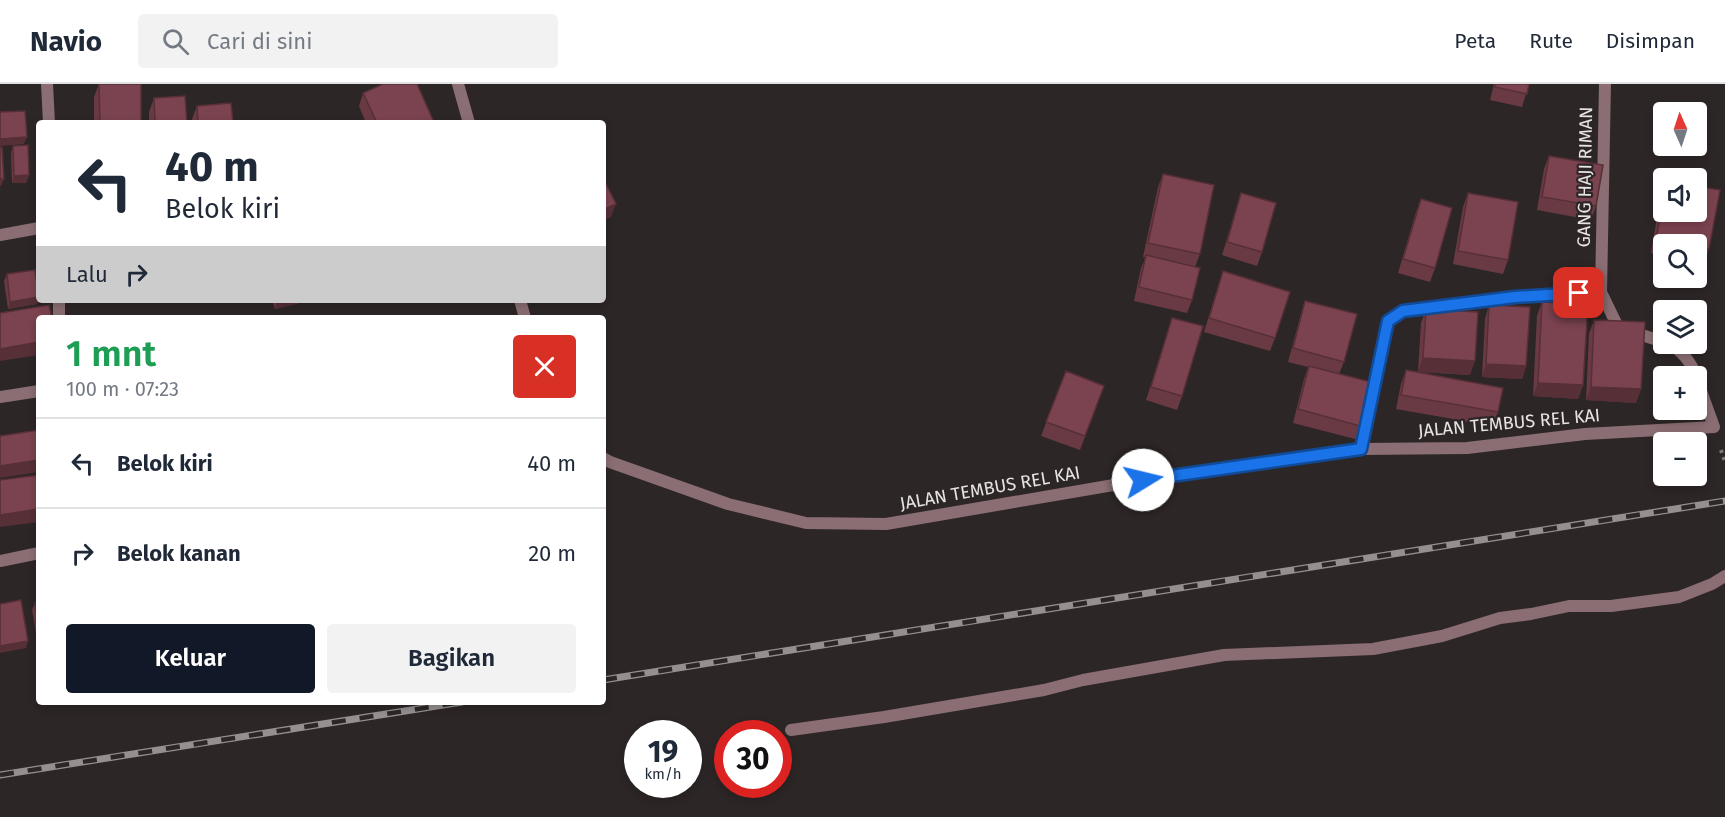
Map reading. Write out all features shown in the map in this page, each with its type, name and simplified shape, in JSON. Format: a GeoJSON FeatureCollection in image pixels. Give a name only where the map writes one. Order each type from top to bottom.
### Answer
{"type":"FeatureCollection","features":[{"type":"Feature","properties":{"kind":"street"},"geometry":{"type":"LineString","coordinates":[[47,84],[49,120]]}},
{"type":"Feature","properties":{"kind":"street"},"geometry":{"type":"LineString","coordinates":[[458,84],[468,120]]}},
{"type":"Feature","properties":{"kind":"street","name":"GANG HAJI RIMAN"},"geometry":{"type":"LineString","coordinates":[[1605,84],[1600,292],[1617,325],[1653,339]]}},
{"type":"Feature","properties":{"kind":"street"},"geometry":{"type":"LineString","coordinates":[[0,235],[36,229]]}},
{"type":"Feature","properties":{"kind":"street"},"geometry":{"type":"LineString","coordinates":[[1361,449],[1388,321],[1403,311],[1515,297],[1600,292]]}},
{"type":"Feature","properties":{"kind":"street","name":"GANG HAJI RIMAN"},"geometry":{"type":"LineString","coordinates":[[1681,354],[1692,366]]}},
{"type":"Feature","properties":{"kind":"street"},"geometry":{"type":"LineString","coordinates":[[0,397],[36,391]]}},
{"type":"Feature","properties":{"kind":"street","name":"GANG HAJI RIMAN"},"geometry":{"type":"LineString","coordinates":[[1707,407],[1714,426]]}},
{"type":"Feature","properties":{"kind":"street","name":"JALAN TEMBUS REL KAI"},"geometry":{"type":"LineString","coordinates":[[606,460],[728,504],[806,523],[886,524],[1167,476],[1361,449],[1467,448],[1585,434],[1714,426]]}},
{"type":"Feature","properties":{"kind":"street"},"geometry":{"type":"LineString","coordinates":[[0,561],[36,554]]}},
{"type":"Feature","properties":{"kind":"street"},"geometry":{"type":"LineString","coordinates":[[792,730],[1044,690],[1083,680],[1224,655],[1373,649],[1442,636],[1500,618],[1569,606],[1611,606],[1679,597],[1712,585],[1725,576]]}},
{"type":"Feature","properties":{"kind":"building"},"geometry":{"type":"Polygon","coordinates":[[[99,84],[141,84],[141,120],[100,120],[99,84]]]}},
{"type":"Feature","properties":{"kind":"building"},"geometry":{"type":"Polygon","coordinates":[[[383,84],[417,84],[433,120],[376,120],[363,93],[383,84]]]}},
{"type":"Feature","properties":{"kind":"building"},"geometry":{"type":"Polygon","coordinates":[[[1496,84],[1529,84],[1527,94],[1495,87],[1496,84]]]}},
{"type":"Feature","properties":{"kind":"building"},"geometry":{"type":"Polygon","coordinates":[[[185,96],[187,120],[155,120],[154,98],[185,96]]]}},
{"type":"Feature","properties":{"kind":"building"},"geometry":{"type":"Polygon","coordinates":[[[231,103],[233,120],[198,120],[197,106],[231,103]]]}},
{"type":"Feature","properties":{"kind":"building"},"geometry":{"type":"Polygon","coordinates":[[[25,111],[27,137],[0,139],[0,112],[25,111]]]}},
{"type":"Feature","properties":{"kind":"building"},"geometry":{"type":"Polygon","coordinates":[[[28,145],[29,175],[14,176],[13,146],[28,145]]]}},
{"type":"Feature","properties":{"kind":"building"},"geometry":{"type":"Polygon","coordinates":[[[0,147],[2,147],[4,179],[0,179],[0,147]]]}},
{"type":"Feature","properties":{"kind":"building"},"geometry":{"type":"Polygon","coordinates":[[[1549,156],[1603,165],[1596,206],[1542,197],[1549,156]]]}},
{"type":"Feature","properties":{"kind":"building"},"geometry":{"type":"Polygon","coordinates":[[[1163,174],[1214,185],[1200,254],[1148,243],[1163,174]]]}},
{"type":"Feature","properties":{"kind":"building"},"geometry":{"type":"Polygon","coordinates":[[[606,184],[616,204],[606,209],[606,184]]]}},
{"type":"Feature","properties":{"kind":"building"},"geometry":{"type":"Polygon","coordinates":[[[1707,188],[1720,190],[1709,249],[1707,249],[1707,234],[1657,234],[1659,222],[1707,222],[1707,188]]]}},
{"type":"Feature","properties":{"kind":"building"},"geometry":{"type":"Polygon","coordinates":[[[1241,193],[1276,203],[1262,252],[1227,242],[1241,193]]]}},
{"type":"Feature","properties":{"kind":"building"},"geometry":{"type":"Polygon","coordinates":[[[1468,193],[1518,202],[1508,260],[1458,251],[1468,193]]]}},
{"type":"Feature","properties":{"kind":"building"},"geometry":{"type":"Polygon","coordinates":[[[1421,199],[1452,208],[1435,268],[1403,259],[1421,199]]]}},
{"type":"Feature","properties":{"kind":"building"},"geometry":{"type":"Polygon","coordinates":[[[1146,255],[1200,268],[1192,300],[1139,287],[1146,255]]]}},
{"type":"Feature","properties":{"kind":"building"},"geometry":{"type":"Polygon","coordinates":[[[35,270],[36,298],[10,302],[7,274],[35,270]]]}},
{"type":"Feature","properties":{"kind":"building"},"geometry":{"type":"Polygon","coordinates":[[[1223,271],[1290,292],[1275,338],[1209,318],[1223,271]]]}},
{"type":"Feature","properties":{"kind":"building"},"geometry":{"type":"Polygon","coordinates":[[[1305,301],[1357,314],[1344,362],[1293,348],[1305,301]]]}},
{"type":"Feature","properties":{"kind":"building"},"geometry":{"type":"Polygon","coordinates":[[[1542,302],[1588,304],[1583,385],[1538,383],[1542,302]]]}},
{"type":"Feature","properties":{"kind":"building"},"geometry":{"type":"Polygon","coordinates":[[[49,305],[51,315],[36,315],[36,343],[0,349],[0,313],[49,305]]]}},
{"type":"Feature","properties":{"kind":"building"},"geometry":{"type":"Polygon","coordinates":[[[1489,305],[1530,307],[1526,366],[1486,364],[1489,305]]]}},
{"type":"Feature","properties":{"kind":"building"},"geometry":{"type":"Polygon","coordinates":[[[1426,309],[1478,312],[1475,361],[1423,358],[1426,309]]]}},
{"type":"Feature","properties":{"kind":"building"},"geometry":{"type":"Polygon","coordinates":[[[1172,318],[1203,326],[1182,396],[1151,387],[1172,318]]]}},
{"type":"Feature","properties":{"kind":"building"},"geometry":{"type":"Polygon","coordinates":[[[1594,320],[1645,322],[1641,389],[1591,387],[1594,320]]]}},
{"type":"Feature","properties":{"kind":"building"},"geometry":{"type":"Polygon","coordinates":[[[1309,366],[1375,383],[1364,427],[1298,409],[1309,366]]]}},
{"type":"Feature","properties":{"kind":"building"},"geometry":{"type":"Polygon","coordinates":[[[1406,370],[1503,388],[1498,412],[1401,395],[1406,370]]]}},
{"type":"Feature","properties":{"kind":"building"},"geometry":{"type":"Polygon","coordinates":[[[1066,371],[1104,386],[1085,436],[1046,422],[1066,371]]]}},
{"type":"Feature","properties":{"kind":"building"},"geometry":{"type":"Polygon","coordinates":[[[36,430],[36,460],[0,466],[0,436],[36,430]]]}},
{"type":"Feature","properties":{"kind":"building"},"geometry":{"type":"Polygon","coordinates":[[[36,475],[36,509],[0,515],[0,480],[36,475]]]}},
{"type":"Feature","properties":{"kind":"building"},"geometry":{"type":"Polygon","coordinates":[[[21,600],[28,641],[0,646],[0,604],[21,600]]]}},
{"type":"Feature","properties":{"kind":"railway"},"geometry":{"type":"LineString","coordinates":[[606,680],[1725,501]]}},
{"type":"Feature","properties":{"kind":"railway"},"geometry":{"type":"LineString","coordinates":[[0,775],[443,705]]}},
{"type":"Feature","properties":{"kind":"route"},"geometry":{"type":"LineString","coordinates":[[1143,480],[1361,449],[1388,321],[1403,311],[1515,297],[1579,293]]}}]}
